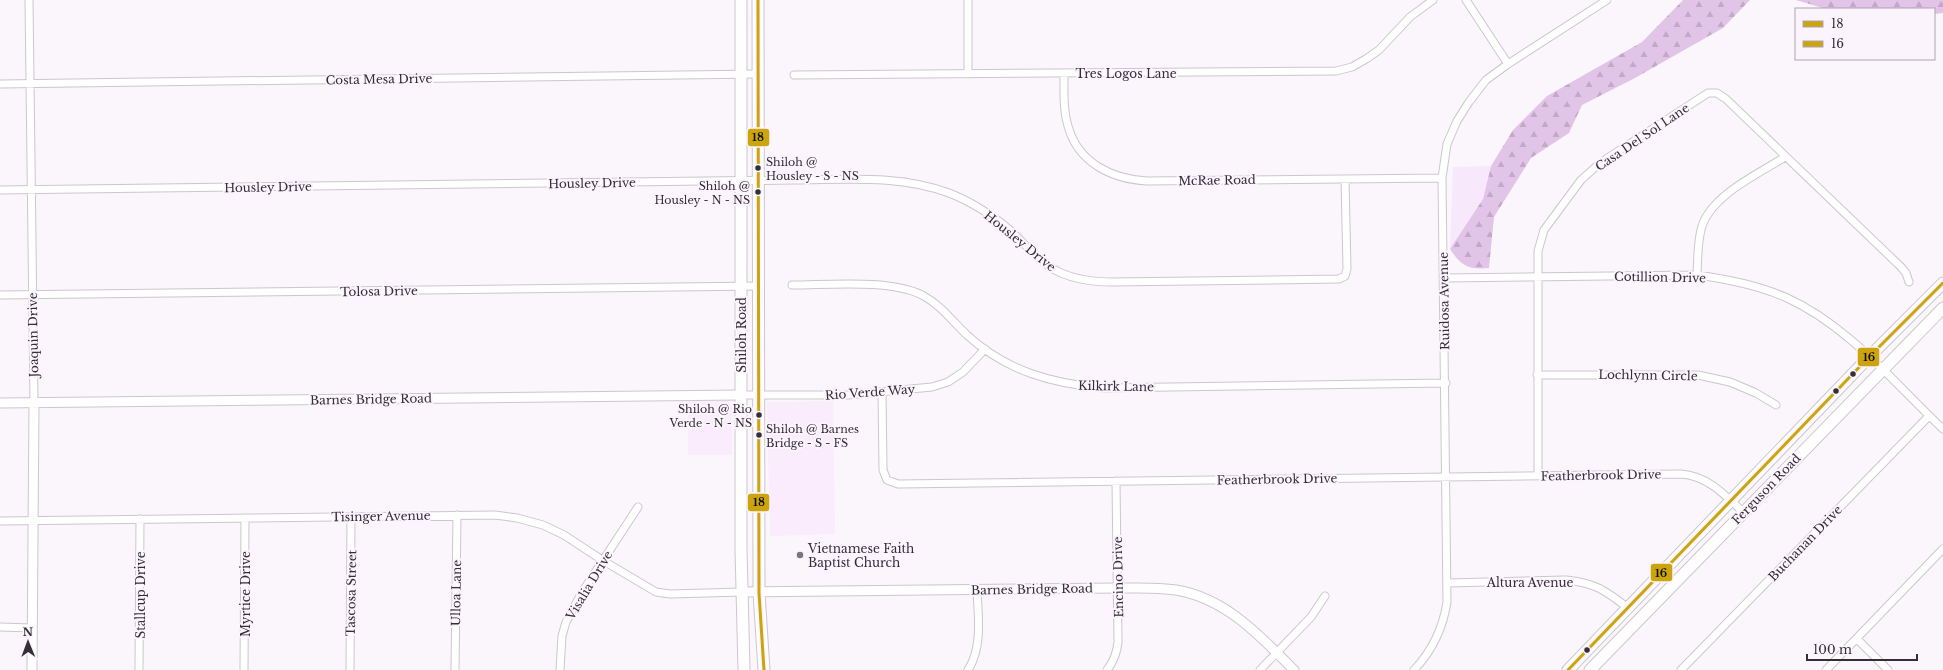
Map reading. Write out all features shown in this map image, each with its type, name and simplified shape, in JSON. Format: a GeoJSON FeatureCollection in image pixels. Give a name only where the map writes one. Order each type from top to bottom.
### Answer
{"type":"FeatureCollection","features":[{"type":"Feature","properties":{"kind":"main road","name":"Shiloh Road"},"geometry":{"type":"LineString","coordinates":[[741,0],[741,395],[744,670]]}},
{"type":"Feature","properties":{"kind":"main road","name":"Shiloh Road"},"geometry":{"type":"LineString","coordinates":[[758,0],[759,592],[764,670]]}},
{"type":"Feature","properties":{"kind":"main road","name":"Ferguson Road"},"geometry":{"type":"LineString","coordinates":[[1568,670],[1869,357],[1943,283]]}},
{"type":"Feature","properties":{"kind":"main road","name":"Ferguson Road"},"geometry":{"type":"LineString","coordinates":[[1590,670],[1943,308]]}},
{"type":"Feature","properties":{"kind":"street","name":"Joaquin Drive"},"geometry":{"type":"LineString","coordinates":[[29,0],[34,403],[32,670]]}},
{"type":"Feature","properties":{"kind":"street"},"geometry":{"type":"LineString","coordinates":[[968,0],[968,74]]}},
{"type":"Feature","properties":{"kind":"street","name":"Tres Logos Lane"},"geometry":{"type":"LineString","coordinates":[[794,75],[1336,71],[1352,67],[1373,55],[1410,17],[1433,0]]}},
{"type":"Feature","properties":{"kind":"street"},"geometry":{"type":"LineString","coordinates":[[1466,0],[1508,64]]}},
{"type":"Feature","properties":{"kind":"street","name":"Ruidosa Avenue"},"geometry":{"type":"LineString","coordinates":[[1414,670],[1430,650],[1438,634],[1444,618],[1447,602],[1446,382],[1442,178],[1447,144],[1457,121],[1486,80],[1508,64],[1607,0]]}},
{"type":"Feature","properties":{"kind":"street","name":"Costa Mesa Drive"},"geometry":{"type":"LineString","coordinates":[[0,84],[758,74]]}},
{"type":"Feature","properties":{"kind":"street","name":"McRae Road"},"geometry":{"type":"LineString","coordinates":[[1064,74],[1065,106],[1068,126],[1074,140],[1081,151],[1092,163],[1103,171],[1116,176],[1132,180],[1147,181],[1442,178]]}},
{"type":"Feature","properties":{"kind":"street","name":"Casa Del Sol Lane"},"geometry":{"type":"LineString","coordinates":[[1538,476],[1537,276],[1538,251],[1544,230],[1581,180],[1600,163],[1708,93],[1717,93],[1723,96],[1906,272],[1908,282]]}},
{"type":"Feature","properties":{"kind":"street"},"geometry":{"type":"LineString","coordinates":[[1697,275],[1700,239],[1707,215],[1717,203],[1729,193],[1785,157]]}},
{"type":"Feature","properties":{"kind":"street","name":"Housley Drive"},"geometry":{"type":"LineString","coordinates":[[0,190],[741,181],[896,181],[924,186],[949,193],[982,210],[1009,229],[1041,260],[1061,273],[1087,280],[1113,282],[1339,279],[1345,276],[1347,269],[1345,179]]}},
{"type":"Feature","properties":{"kind":"street","name":"Cotillion Drive"},"geometry":{"type":"LineString","coordinates":[[1444,278],[1697,275],[1750,285],[1786,298],[1829,323],[1883,370],[1943,429]]}},
{"type":"Feature","properties":{"kind":"street","name":"Kilkirk Lane"},"geometry":{"type":"LineString","coordinates":[[792,285],[878,285],[900,288],[921,295],[935,303],[984,350],[1040,378],[1082,386],[1104,388],[1446,382]]}},
{"type":"Feature","properties":{"kind":"street","name":"Tolosa Drive"},"geometry":{"type":"LineString","coordinates":[[0,295],[759,286]]}},
{"type":"Feature","properties":{"kind":"street","name":"Rio Verde Way"},"geometry":{"type":"LineString","coordinates":[[741,395],[848,395],[932,387],[948,382],[963,372],[984,350]]}},
{"type":"Feature","properties":{"kind":"street","name":"Lochlynn Circle"},"geometry":{"type":"LineString","coordinates":[[1537,375],[1698,375],[1730,382],[1756,393],[1776,405]]}},
{"type":"Feature","properties":{"kind":"street","name":"Featherbrook Drive"},"geometry":{"type":"LineString","coordinates":[[882,392],[883,470],[887,480],[898,484],[1116,480],[1691,474],[1708,482],[1744,513]]}},
{"type":"Feature","properties":{"kind":"street","name":"Barnes Bridge Road"},"geometry":{"type":"LineString","coordinates":[[0,403],[741,395]]}},
{"type":"Feature","properties":{"kind":"street","name":"Buchanan Drive"},"geometry":{"type":"LineString","coordinates":[[1681,670],[1929,416]]}},
{"type":"Feature","properties":{"kind":"street","name":"Encino Drive"},"geometry":{"type":"LineString","coordinates":[[1107,670],[1113,663],[1118,651],[1116,480]]}},
{"type":"Feature","properties":{"kind":"street","name":"Visalia Drive"},"geometry":{"type":"LineString","coordinates":[[560,670],[562,636],[566,622],[602,560],[638,507]]}},
{"type":"Feature","properties":{"kind":"street","name":"Ulloa Lane"},"geometry":{"type":"LineString","coordinates":[[455,670],[457,515]]}},
{"type":"Feature","properties":{"kind":"street","name":"Tisinger Avenue"},"geometry":{"type":"LineString","coordinates":[[0,521],[495,515],[517,518],[543,525],[564,535],[602,560],[656,592],[670,594],[742,592]]}},
{"type":"Feature","properties":{"kind":"street","name":"Tascosa Street"},"geometry":{"type":"LineString","coordinates":[[350,670],[351,517]]}},
{"type":"Feature","properties":{"kind":"street","name":"Myrtice Drive"},"geometry":{"type":"LineString","coordinates":[[244,670],[245,518]]}},
{"type":"Feature","properties":{"kind":"street","name":"Stallcup Drive"},"geometry":{"type":"LineString","coordinates":[[139,670],[140,519]]}},
{"type":"Feature","properties":{"kind":"street"},"geometry":{"type":"LineString","coordinates":[[1826,670],[1943,549]]}},
{"type":"Feature","properties":{"kind":"street","name":"Altura Avenue"},"geometry":{"type":"LineString","coordinates":[[1448,583],[1566,580],[1585,582],[1606,590],[1628,608]]}},
{"type":"Feature","properties":{"kind":"street","name":"Barnes Bridge Road"},"geometry":{"type":"LineString","coordinates":[[742,592],[1118,588],[1160,588],[1177,590],[1194,595],[1228,611],[1249,626],[1294,670]]}},
{"type":"Feature","properties":{"kind":"street"},"geometry":{"type":"LineString","coordinates":[[968,670],[972,665],[978,642],[977,590]]}},
{"type":"Feature","properties":{"kind":"street"},"geometry":{"type":"LineString","coordinates":[[1260,670],[1311,617],[1325,596]]}},
{"type":"Feature","properties":{"kind":"street"},"geometry":{"type":"LineString","coordinates":[[0,627],[32,628]]}},
{"type":"Feature","properties":{"kind":"street"},"geometry":{"type":"LineString","coordinates":[[1857,639],[1888,670]]}},
{"type":"Feature","properties":{"kind":"street"},"geometry":{"type":"LineString","coordinates":[[1580,659],[1590,670]]}},
{"type":"Feature","properties":{"kind":"shaded area"},"geometry":{"type":"Polygon","coordinates":[[[1491,166],[1483,199],[1450,249],[1453,167],[1491,166]]]}},
{"type":"Feature","properties":{"kind":"shaded area"},"geometry":{"type":"Polygon","coordinates":[[[727,401],[732,405],[732,455],[688,455],[688,402],[727,401]]]}},
{"type":"Feature","properties":{"kind":"shaded area"},"geometry":{"type":"Polygon","coordinates":[[[833,401],[835,534],[770,536],[767,402],[833,401]]]}},
{"type":"Feature","properties":{"kind":"green space"},"geometry":{"type":"Polygon","coordinates":[[[1683,0],[1750,0],[1723,28],[1635,78],[1582,105],[1569,133],[1531,158],[1494,217],[1489,268],[1476,268],[1466,266],[1462,263],[1450,249],[1483,199],[1491,166],[1513,130],[1547,96],[1642,42],[1683,0]]]}},
{"type":"Feature","properties":{"kind":"green space"},"geometry":{"type":"Polygon","coordinates":[[[1796,0],[1943,0],[1943,13],[1935,14],[1935,8],[1823,8],[1796,0]]]}},
{"type":"Feature","properties":{"kind":"transit line","name":"18"},"geometry":{"type":"LineString","coordinates":[[758,0],[759,593],[764,670]]}},
{"type":"Feature","properties":{"kind":"transit line","name":"16"},"geometry":{"type":"LineString","coordinates":[[1568,670],[1869,357],[1943,283]]}},
{"type":"Feature","properties":{"kind":"place","name":"Shiloh @ Housley - S - NS"},"geometry":{"type":"Point","coordinates":[758,168]}},
{"type":"Feature","properties":{"kind":"place","name":"Shiloh @ Housley - N - NS"},"geometry":{"type":"Point","coordinates":[758,192]}},
{"type":"Feature","properties":{"kind":"place","name":"Shiloh @ Rio Verde - N - NS"},"geometry":{"type":"Point","coordinates":[759,415]}},
{"type":"Feature","properties":{"kind":"place","name":"Shiloh @ Barnes Bridge - S - FS"},"geometry":{"type":"Point","coordinates":[759,435]}},
{"type":"Feature","properties":{"kind":"place","name":"Vietnamese Faith Baptist Church"},"geometry":{"type":"Point","coordinates":[800,555]}}]}
